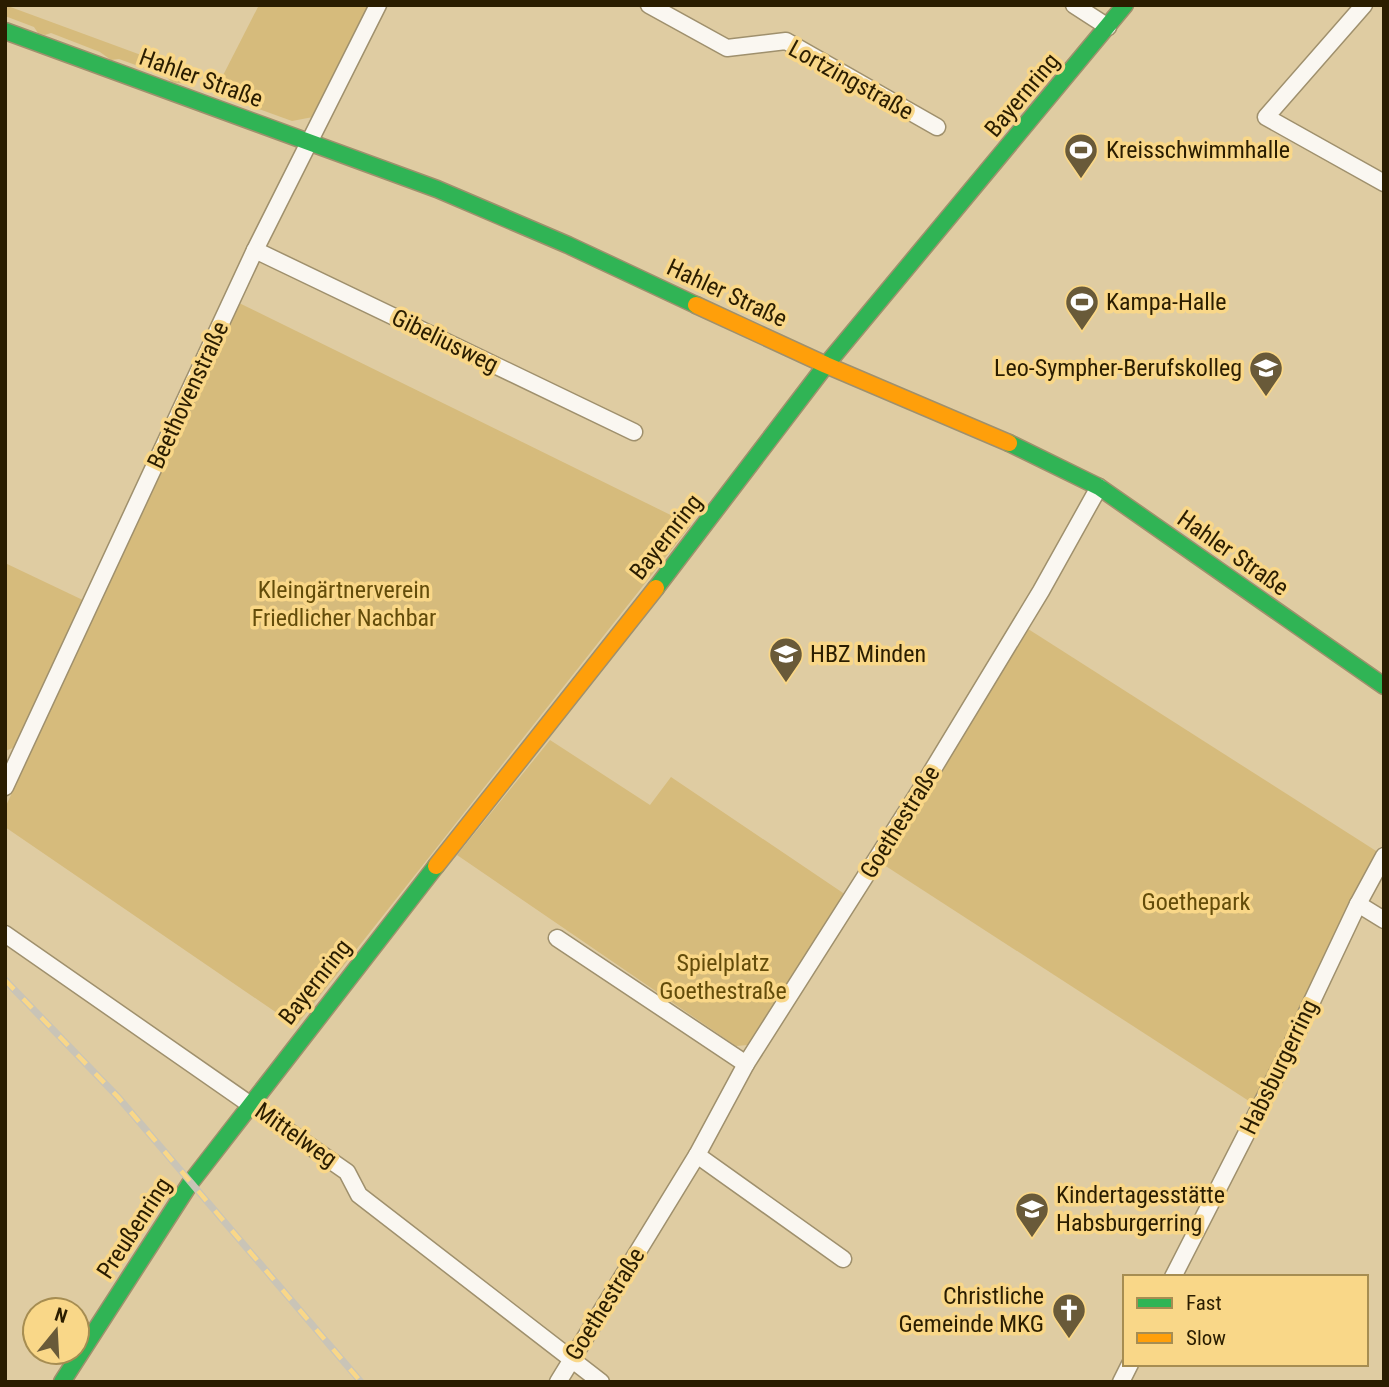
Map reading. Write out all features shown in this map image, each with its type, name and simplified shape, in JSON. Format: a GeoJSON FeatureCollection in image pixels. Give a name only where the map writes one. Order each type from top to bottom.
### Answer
{"type":"FeatureCollection","features":[{"type":"Feature","properties":{"kind":"street","name":"Beethovenstraße"},"geometry":{"type":"LineString","coordinates":[[5,788],[255,250],[379,5]]}},
{"type":"Feature","properties":{"kind":"street","name":"Lortzingstraße"},"geometry":{"type":"LineString","coordinates":[[649,5],[727,48],[786,41],[937,127]]}},
{"type":"Feature","properties":{"kind":"street"},"geometry":{"type":"LineString","coordinates":[[1074,5],[1108,27]]}},
{"type":"Feature","properties":{"kind":"street","name":"Bayernring"},"geometry":{"type":"LineString","coordinates":[[250,1103],[693,541],[826,365],[1125,5]]}},
{"type":"Feature","properties":{"kind":"street"},"geometry":{"type":"LineString","coordinates":[[1364,5],[1266,117],[1384,183]]}},
{"type":"Feature","properties":{"kind":"street","name":"Hahler Straße"},"geometry":{"type":"LineString","coordinates":[[5,31],[437,189],[568,245],[826,365],[1034,453],[1100,487],[1384,686]]}},
{"type":"Feature","properties":{"kind":"street","name":"Gibeliusweg"},"geometry":{"type":"LineString","coordinates":[[255,250],[634,432]]}},
{"type":"Feature","properties":{"kind":"street","name":"Goethestraße"},"geometry":{"type":"LineString","coordinates":[[558,1382],[697,1155],[746,1064],[924,784],[1100,487]]}},
{"type":"Feature","properties":{"kind":"street","name":"Habsburgerring"},"geometry":{"type":"LineString","coordinates":[[1174,1275],[1384,856]]}},
{"type":"Feature","properties":{"kind":"street"},"geometry":{"type":"LineString","coordinates":[[1358,904],[1384,920]]}},
{"type":"Feature","properties":{"kind":"street","name":"Mittelweg"},"geometry":{"type":"LineString","coordinates":[[5,934],[348,1172],[359,1195],[601,1382]]}},
{"type":"Feature","properties":{"kind":"street"},"geometry":{"type":"LineString","coordinates":[[556,939],[746,1064]]}},
{"type":"Feature","properties":{"kind":"street","name":"Preußenring"},"geometry":{"type":"LineString","coordinates":[[62,1382],[191,1182],[250,1103]]}},
{"type":"Feature","properties":{"kind":"street"},"geometry":{"type":"LineString","coordinates":[[697,1155],[843,1259]]}},
{"type":"Feature","properties":{"kind":"street"},"geometry":{"type":"LineString","coordinates":[[1121,1382],[1129,1366]]}},
{"type":"Feature","properties":{"kind":"green space"},"geometry":{"type":"Polygon","coordinates":[[[5,5],[171,66],[179,70],[185,78],[182,83],[174,83],[166,76],[119,59],[111,60],[100,52],[51,33],[38,33],[34,27],[5,16],[5,5]]]}},
{"type":"Feature","properties":{"kind":"green space"},"geometry":{"type":"Polygon","coordinates":[[[259,5],[370,5],[313,117],[292,121],[214,93],[259,5]]]}},
{"type":"Feature","properties":{"kind":"green space","name":"Kleingärtnerverein Friedlicher Nachbar"},"geometry":{"type":"Polygon","coordinates":[[[237,302],[691,525],[296,1026],[5,827],[5,808],[237,302]]]}},
{"type":"Feature","properties":{"kind":"green space"},"geometry":{"type":"Polygon","coordinates":[[[5,563],[87,602],[18,746],[5,751],[5,563]]]}},
{"type":"Feature","properties":{"kind":"green space","name":"Goethepark"},"geometry":{"type":"Polygon","coordinates":[[[1025,627],[1384,856],[1252,1103],[881,863],[1025,627]]]}},
{"type":"Feature","properties":{"kind":"green space","name":"Spielplatz Goethestraße"},"geometry":{"type":"Polygon","coordinates":[[[550,740],[650,805],[671,777],[849,897],[748,1045],[736,1046],[457,855],[550,740]]]}},
{"type":"Feature","properties":{"kind":"railway"},"geometry":{"type":"LineString","coordinates":[[5,980],[118,1097],[361,1382]]}},
{"type":"Feature","properties":{"kind":"traffic: fast"},"geometry":{"type":"LineString","coordinates":[[656,588],[826,365],[1125,5]]}},
{"type":"Feature","properties":{"kind":"traffic: fast"},"geometry":{"type":"LineString","coordinates":[[5,31],[437,189],[568,245],[696,305]]}},
{"type":"Feature","properties":{"kind":"traffic: fast"},"geometry":{"type":"LineString","coordinates":[[1009,443],[1099,487],[1384,686]]}},
{"type":"Feature","properties":{"kind":"traffic: fast"},"geometry":{"type":"LineString","coordinates":[[62,1382],[191,1182],[436,866]]}},
{"type":"Feature","properties":{"kind":"traffic: slow"},"geometry":{"type":"LineString","coordinates":[[696,305],[826,365],[1009,443]]}},
{"type":"Feature","properties":{"kind":"traffic: slow"},"geometry":{"type":"LineString","coordinates":[[436,866],[656,588]]}},
{"type":"Feature","properties":{"kind":"place","name":"Kreisschwimmhalle"},"geometry":{"type":"Point","coordinates":[1081,180]}},
{"type":"Feature","properties":{"kind":"place","name":"Kampa-Halle"},"geometry":{"type":"Point","coordinates":[1082,332]}},
{"type":"Feature","properties":{"kind":"place","name":"Leo-Sympher-Berufskolleg"},"geometry":{"type":"Point","coordinates":[1266,398]}},
{"type":"Feature","properties":{"kind":"place","name":"HBZ Minden"},"geometry":{"type":"Point","coordinates":[786,684]}},
{"type":"Feature","properties":{"kind":"place","name":"Kindertagesstätte Habsburgerring"},"geometry":{"type":"Point","coordinates":[1032,1239]}},
{"type":"Feature","properties":{"kind":"place","name":"Christliche Gemeinde MKG"},"geometry":{"type":"Point","coordinates":[1069,1340]}}]}
